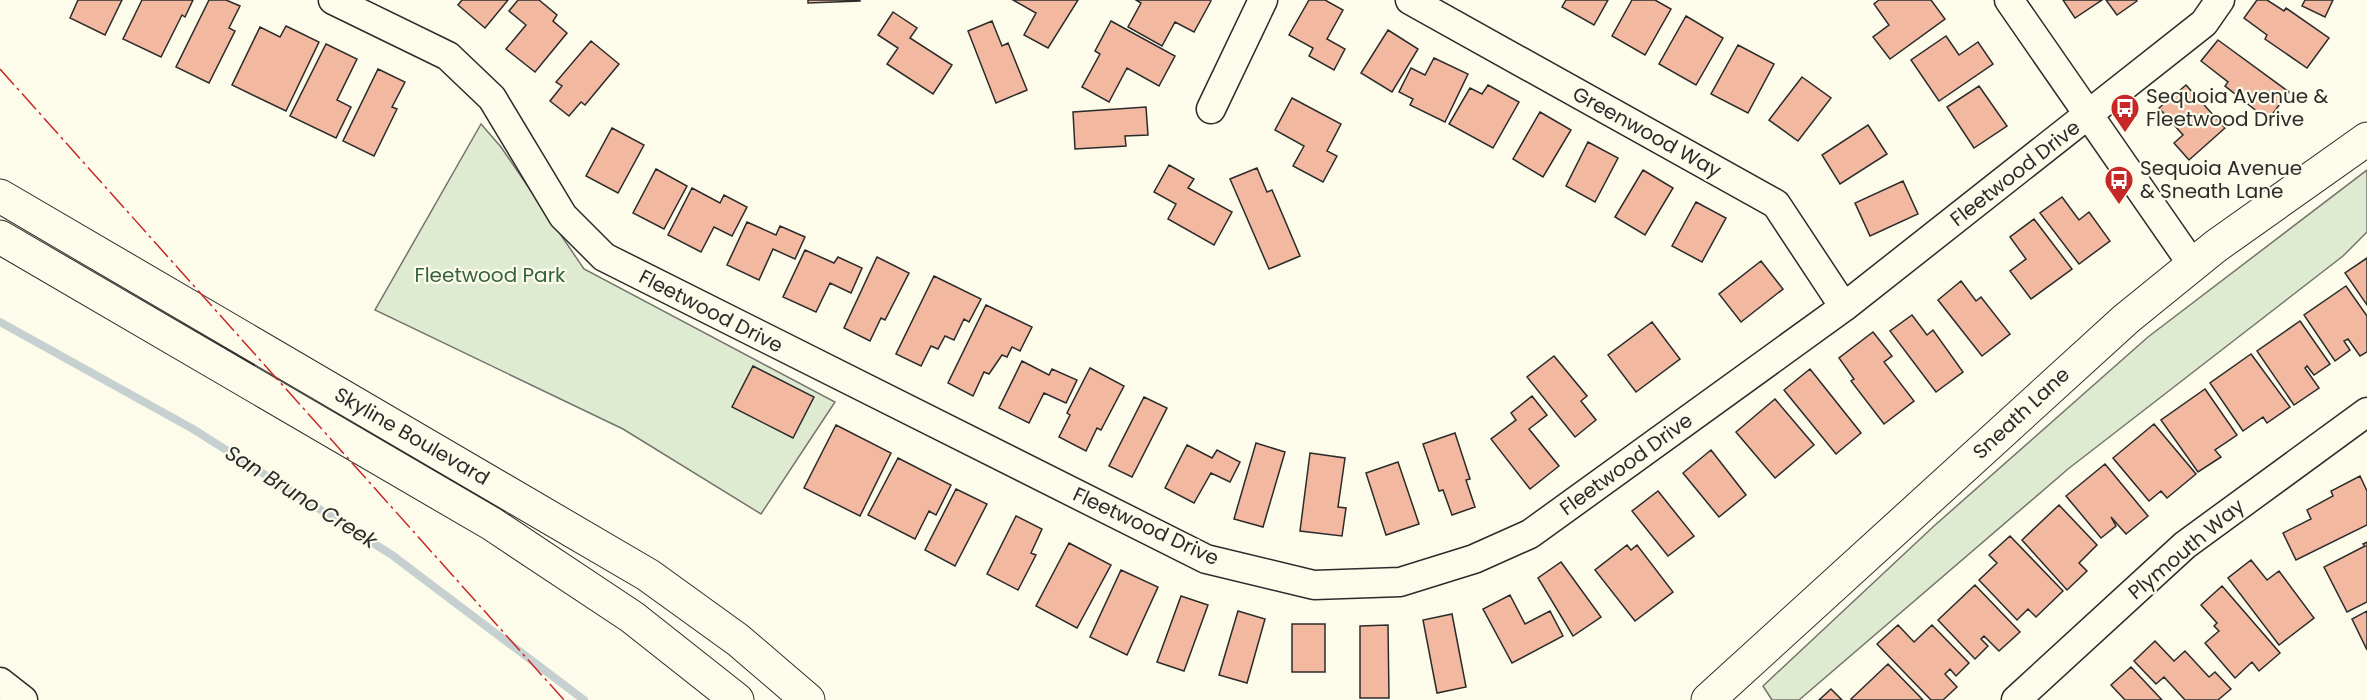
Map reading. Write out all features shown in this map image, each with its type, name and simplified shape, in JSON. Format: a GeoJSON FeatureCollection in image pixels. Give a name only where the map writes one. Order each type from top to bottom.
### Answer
{"type":"FeatureCollection","features":[{"type":"Feature","properties":{"kind":"main road","name":"Sneath Lane"},"geometry":{"type":"LineString","coordinates":[[1708,700],[2082,357],[2192,264],[2362,140]]}},
{"type":"Feature","properties":{"kind":"main road","name":"Skyline Boulevard"},"geometry":{"type":"LineString","coordinates":[[0,196],[648,574],[738,640],[808,700]]}},
{"type":"Feature","properties":{"kind":"main road","name":"Skyline Boulevard"},"geometry":{"type":"LineString","coordinates":[[0,237],[492,524],[632,617],[737,700]]}},
{"type":"Feature","properties":{"kind":"street","name":"Fleetwood Drive"},"geometry":{"type":"LineString","coordinates":[[333,0],[448,56],[492,98],[563,216],[604,257],[1206,559],[1314,585],[1400,582],[1474,559],[1530,534],[1844,307],[2204,23],[2220,0]]}},
{"type":"Feature","properties":{"kind":"street"},"geometry":{"type":"LineString","coordinates":[[1211,109],[1263,0]]}},
{"type":"Feature","properties":{"kind":"street","name":"Greenwood Way"},"geometry":{"type":"LineString","coordinates":[[1410,0],[1776,204],[1844,307]]}},
{"type":"Feature","properties":{"kind":"street"},"geometry":{"type":"LineString","coordinates":[[2009,0],[2192,264]]}},
{"type":"Feature","properties":{"kind":"street","name":"Plymouth Way"},"geometry":{"type":"LineString","coordinates":[[2016,700],[2185,545],[2367,412]]}},
{"type":"Feature","properties":{"kind":"street"},"geometry":{"type":"LineString","coordinates":[[0,682],[24,700]]}},
{"type":"Feature","properties":{"kind":"green space","name":"Fleetwood Park"},"geometry":{"type":"Polygon","coordinates":[[[481,124],[501,147],[584,269],[835,402],[761,514],[623,429],[375,310],[481,124]]]}},
{"type":"Feature","properties":{"kind":"green space"},"geometry":{"type":"Polygon","coordinates":[[[2367,170],[2367,232],[2343,256],[2068,469],[1799,700],[1772,700],[1763,686],[1934,526],[2148,337],[2367,170]]]}},
{"type":"Feature","properties":{"kind":"building"},"geometry":{"type":"Polygon","coordinates":[[[78,0],[122,0],[105,35],[70,18],[78,0]]]}},
{"type":"Feature","properties":{"kind":"building"},"geometry":{"type":"Polygon","coordinates":[[[142,0],[193,0],[185,17],[182,15],[161,57],[123,39],[142,0]]]}},
{"type":"Feature","properties":{"kind":"building"},"geometry":{"type":"Polygon","coordinates":[[[209,0],[226,0],[240,6],[229,28],[235,31],[209,83],[176,67],[209,0]]]}},
{"type":"Feature","properties":{"kind":"building"},"geometry":{"type":"Polygon","coordinates":[[[462,0],[508,0],[485,28],[458,5],[462,0]]]}},
{"type":"Feature","properties":{"kind":"building"},"geometry":{"type":"Polygon","coordinates":[[[518,0],[539,0],[557,15],[553,21],[567,33],[535,72],[506,49],[526,25],[509,11],[518,0]]]}},
{"type":"Feature","properties":{"kind":"building"},"geometry":{"type":"Polygon","coordinates":[[[808,0],[860,0],[860,1],[808,3],[808,0]]]}},
{"type":"Feature","properties":{"kind":"building"},"geometry":{"type":"Polygon","coordinates":[[[1013,0],[1078,0],[1048,48],[1024,35],[1036,13],[1013,0]]]}},
{"type":"Feature","properties":{"kind":"building"},"geometry":{"type":"Polygon","coordinates":[[[1136,0],[1211,1],[1194,32],[1175,22],[1162,46],[1128,27],[1141,3],[1136,0]]]}},
{"type":"Feature","properties":{"kind":"building"},"geometry":{"type":"Polygon","coordinates":[[[1309,0],[1325,0],[1343,10],[1327,39],[1345,49],[1334,70],[1309,56],[1313,48],[1289,35],[1309,0]]]}},
{"type":"Feature","properties":{"kind":"building"},"geometry":{"type":"Polygon","coordinates":[[[1566,0],[1608,0],[1594,25],[1562,7],[1566,0]]]}},
{"type":"Feature","properties":{"kind":"building"},"geometry":{"type":"Polygon","coordinates":[[[1632,0],[1655,0],[1671,9],[1645,55],[1612,36],[1632,0]]]}},
{"type":"Feature","properties":{"kind":"building"},"geometry":{"type":"Polygon","coordinates":[[[1879,0],[1931,0],[1945,19],[1890,59],[1873,37],[1889,25],[1874,4],[1879,0]]]}},
{"type":"Feature","properties":{"kind":"building"},"geometry":{"type":"Polygon","coordinates":[[[2063,0],[2102,0],[2075,18],[2063,0]]]}},
{"type":"Feature","properties":{"kind":"building"},"geometry":{"type":"Polygon","coordinates":[[[2106,0],[2136,0],[2137,1],[2117,15],[2106,0]]]}},
{"type":"Feature","properties":{"kind":"building"},"geometry":{"type":"Polygon","coordinates":[[[2257,0],[2267,0],[2284,11],[2286,8],[2329,38],[2307,68],[2265,39],[2267,35],[2244,18],[2257,0]]]}},
{"type":"Feature","properties":{"kind":"building"},"geometry":{"type":"Polygon","coordinates":[[[2305,0],[2333,0],[2325,17],[2302,6],[2305,0]]]}},
{"type":"Feature","properties":{"kind":"building"},"geometry":{"type":"Polygon","coordinates":[[[893,12],[917,28],[910,38],[952,65],[933,94],[887,64],[898,48],[878,35],[893,12]]]}},
{"type":"Feature","properties":{"kind":"building"},"geometry":{"type":"Polygon","coordinates":[[[1686,16],[1723,38],[1696,85],[1659,64],[1686,16]]]}},
{"type":"Feature","properties":{"kind":"building"},"geometry":{"type":"Polygon","coordinates":[[[992,21],[1002,46],[1008,43],[1027,90],[996,103],[968,31],[992,21]]]}},
{"type":"Feature","properties":{"kind":"building"},"geometry":{"type":"Polygon","coordinates":[[[1111,21],[1175,56],[1159,86],[1127,68],[1109,102],[1082,87],[1100,54],[1095,51],[1111,21]]]}},
{"type":"Feature","properties":{"kind":"building"},"geometry":{"type":"Polygon","coordinates":[[[286,26],[319,42],[286,111],[232,85],[260,27],[280,37],[286,26]]]}},
{"type":"Feature","properties":{"kind":"building"},"geometry":{"type":"Polygon","coordinates":[[[1388,30],[1418,49],[1392,92],[1361,73],[1388,30]]]}},
{"type":"Feature","properties":{"kind":"building"},"geometry":{"type":"Polygon","coordinates":[[[1946,36],[1959,55],[1978,42],[1993,64],[1939,101],[1911,60],[1946,36]]]}},
{"type":"Feature","properties":{"kind":"building"},"geometry":{"type":"Polygon","coordinates":[[[2218,40],[2289,92],[2268,120],[2225,86],[2228,82],[2201,61],[2218,40]]]}},
{"type":"Feature","properties":{"kind":"building"},"geometry":{"type":"Polygon","coordinates":[[[591,41],[619,64],[585,105],[581,102],[569,116],[550,101],[562,86],[556,82],[591,41]]]}},
{"type":"Feature","properties":{"kind":"building"},"geometry":{"type":"Polygon","coordinates":[[[326,44],[357,59],[337,100],[351,107],[336,138],[290,116],[326,44]]]}},
{"type":"Feature","properties":{"kind":"building"},"geometry":{"type":"Polygon","coordinates":[[[1738,45],[1774,64],[1748,113],[1711,94],[1738,45]]]}},
{"type":"Feature","properties":{"kind":"building"},"geometry":{"type":"Polygon","coordinates":[[[1434,58],[1468,74],[1445,122],[1410,105],[1413,99],[1399,92],[1411,68],[1425,75],[1434,58]]]}},
{"type":"Feature","properties":{"kind":"building"},"geometry":{"type":"Polygon","coordinates":[[[378,69],[405,82],[392,107],[397,109],[374,156],[343,141],[378,69]]]}},
{"type":"Feature","properties":{"kind":"building"},"geometry":{"type":"Polygon","coordinates":[[[1802,77],[1831,98],[1798,141],[1769,120],[1802,77]]]}},
{"type":"Feature","properties":{"kind":"building"},"geometry":{"type":"Polygon","coordinates":[[[1488,85],[1519,102],[1493,148],[1449,124],[1470,88],[1482,94],[1488,85]]]}},
{"type":"Feature","properties":{"kind":"building"},"geometry":{"type":"Polygon","coordinates":[[[2186,85],[2225,128],[2189,160],[2174,143],[2183,135],[2159,108],[2186,85]]]}},
{"type":"Feature","properties":{"kind":"building"},"geometry":{"type":"Polygon","coordinates":[[[1979,86],[2007,126],[1974,148],[1947,107],[1979,86]]]}},
{"type":"Feature","properties":{"kind":"building"},"geometry":{"type":"Polygon","coordinates":[[[1292,98],[1341,124],[1327,151],[1337,156],[1323,182],[1293,166],[1304,146],[1275,130],[1292,98]]]}},
{"type":"Feature","properties":{"kind":"building"},"geometry":{"type":"Polygon","coordinates":[[[1146,107],[1148,135],[1125,136],[1126,146],[1075,149],[1073,112],[1146,107]]]}},
{"type":"Feature","properties":{"kind":"building"},"geometry":{"type":"Polygon","coordinates":[[[1540,112],[1571,130],[1543,177],[1513,159],[1540,112]]]}},
{"type":"Feature","properties":{"kind":"building"},"geometry":{"type":"Polygon","coordinates":[[[1868,125],[1887,154],[1840,184],[1822,155],[1868,125]]]}},
{"type":"Feature","properties":{"kind":"building"},"geometry":{"type":"Polygon","coordinates":[[[612,128],[644,145],[618,193],[586,176],[612,128]]]}},
{"type":"Feature","properties":{"kind":"building"},"geometry":{"type":"Polygon","coordinates":[[[1588,142],[1618,158],[1595,202],[1566,186],[1588,142]]]}},
{"type":"Feature","properties":{"kind":"building"},"geometry":{"type":"Polygon","coordinates":[[[1169,165],[1194,179],[1188,188],[1232,212],[1214,245],[1168,219],[1176,204],[1154,192],[1169,165]]]}},
{"type":"Feature","properties":{"kind":"building"},"geometry":{"type":"Polygon","coordinates":[[[1257,168],[1267,192],[1272,190],[1300,256],[1269,269],[1230,179],[1257,168]]]}},
{"type":"Feature","properties":{"kind":"building"},"geometry":{"type":"Polygon","coordinates":[[[656,169],[687,186],[664,229],[633,213],[656,169]]]}},
{"type":"Feature","properties":{"kind":"building"},"geometry":{"type":"Polygon","coordinates":[[[1643,170],[1673,188],[1645,235],[1615,217],[1643,170]]]}},
{"type":"Feature","properties":{"kind":"building"},"geometry":{"type":"Polygon","coordinates":[[[1903,181],[1918,214],[1870,236],[1855,203],[1903,181]]]}},
{"type":"Feature","properties":{"kind":"building"},"geometry":{"type":"Polygon","coordinates":[[[692,188],[720,203],[724,195],[747,207],[732,236],[714,227],[701,252],[668,235],[692,188]]]}},
{"type":"Feature","properties":{"kind":"building"},"geometry":{"type":"Polygon","coordinates":[[[2062,197],[2079,220],[2089,212],[2110,241],[2079,264],[2040,213],[2062,197]]]}},
{"type":"Feature","properties":{"kind":"building"},"geometry":{"type":"Polygon","coordinates":[[[1696,202],[1726,218],[1702,262],[1672,246],[1696,202]]]}},
{"type":"Feature","properties":{"kind":"building"},"geometry":{"type":"Polygon","coordinates":[[[2034,219],[2072,269],[2031,299],[2010,271],[2026,259],[2010,237],[2034,219]]]}},
{"type":"Feature","properties":{"kind":"building"},"geometry":{"type":"Polygon","coordinates":[[[747,222],[776,235],[780,226],[805,237],[795,259],[773,249],[759,280],[727,265],[747,222]]]}},
{"type":"Feature","properties":{"kind":"building"},"geometry":{"type":"Polygon","coordinates":[[[805,250],[834,263],[838,257],[862,268],[851,293],[830,283],[816,312],[783,297],[805,250]]]}},
{"type":"Feature","properties":{"kind":"building"},"geometry":{"type":"Polygon","coordinates":[[[877,257],[909,273],[885,320],[881,318],[870,341],[844,328],[877,257]]]}},
{"type":"Feature","properties":{"kind":"building"},"geometry":{"type":"Polygon","coordinates":[[[2367,258],[2367,305],[2345,273],[2367,258]]]}},
{"type":"Feature","properties":{"kind":"building"},"geometry":{"type":"Polygon","coordinates":[[[1761,261],[1783,289],[1741,322],[1719,294],[1761,261]]]}},
{"type":"Feature","properties":{"kind":"building"},"geometry":{"type":"Polygon","coordinates":[[[934,276],[981,299],[969,322],[964,319],[954,340],[945,336],[938,349],[931,346],[921,366],[896,354],[934,276]]]}},
{"type":"Feature","properties":{"kind":"building"},"geometry":{"type":"Polygon","coordinates":[[[1961,281],[1976,301],[1981,297],[2010,334],[1982,356],[1938,300],[1961,281]]]}},
{"type":"Feature","properties":{"kind":"building"},"geometry":{"type":"Polygon","coordinates":[[[2346,286],[2367,316],[2367,352],[2360,356],[2348,339],[2344,341],[2350,350],[2335,361],[2304,315],[2346,286]]]}},
{"type":"Feature","properties":{"kind":"building"},"geometry":{"type":"Polygon","coordinates":[[[986,305],[1032,327],[1020,351],[1012,347],[1007,357],[1002,355],[989,374],[984,372],[973,396],[948,383],[986,305]]]}},
{"type":"Feature","properties":{"kind":"building"},"geometry":{"type":"Polygon","coordinates":[[[1912,315],[1927,335],[1933,330],[1963,372],[1936,392],[1890,331],[1912,315]]]}},
{"type":"Feature","properties":{"kind":"building"},"geometry":{"type":"Polygon","coordinates":[[[2300,321],[2330,364],[2314,375],[2307,366],[2305,368],[2319,388],[2294,405],[2257,351],[2300,321]]]}},
{"type":"Feature","properties":{"kind":"building"},"geometry":{"type":"Polygon","coordinates":[[[1652,322],[1680,359],[1636,392],[1608,355],[1652,322]]]}},
{"type":"Feature","properties":{"kind":"building"},"geometry":{"type":"Polygon","coordinates":[[[1873,332],[1892,356],[1884,362],[1914,401],[1884,424],[1851,381],[1854,379],[1839,358],[1873,332]]]}},
{"type":"Feature","properties":{"kind":"building"},"geometry":{"type":"Polygon","coordinates":[[[2251,354],[2290,407],[2267,423],[2263,417],[2243,431],[2210,383],[2251,354]]]}},
{"type":"Feature","properties":{"kind":"building"},"geometry":{"type":"Polygon","coordinates":[[[1554,356],[1587,396],[1581,401],[1596,420],[1575,437],[1527,377],[1554,356]]]}},
{"type":"Feature","properties":{"kind":"building"},"geometry":{"type":"Polygon","coordinates":[[[1022,361],[1049,375],[1052,369],[1077,380],[1066,403],[1044,393],[1029,423],[999,408],[1022,361]]]}},
{"type":"Feature","properties":{"kind":"building"},"geometry":{"type":"Polygon","coordinates":[[[753,366],[814,397],[793,438],[732,407],[753,366]]]}},
{"type":"Feature","properties":{"kind":"building"},"geometry":{"type":"Polygon","coordinates":[[[1090,368],[1124,386],[1101,430],[1097,428],[1086,451],[1059,437],[1070,415],[1067,413],[1090,368]]]}},
{"type":"Feature","properties":{"kind":"building"},"geometry":{"type":"Polygon","coordinates":[[[1810,369],[1861,433],[1836,454],[1784,390],[1810,369]]]}},
{"type":"Feature","properties":{"kind":"building"},"geometry":{"type":"Polygon","coordinates":[[[2205,389],[2237,435],[2215,450],[2221,457],[2198,472],[2161,420],[2205,389]]]}},
{"type":"Feature","properties":{"kind":"building"},"geometry":{"type":"Polygon","coordinates":[[[1532,396],[1547,415],[1529,429],[1559,466],[1530,489],[1491,439],[1516,420],[1511,413],[1532,396]]]}},
{"type":"Feature","properties":{"kind":"building"},"geometry":{"type":"Polygon","coordinates":[[[1144,397],[1167,408],[1132,477],[1109,466],[1144,397]]]}},
{"type":"Feature","properties":{"kind":"building"},"geometry":{"type":"Polygon","coordinates":[[[1775,399],[1814,445],[1775,478],[1736,432],[1775,399]]]}},
{"type":"Feature","properties":{"kind":"building"},"geometry":{"type":"Polygon","coordinates":[[[2154,424],[2196,474],[2167,498],[2161,491],[2149,501],[2113,458],[2154,424]]]}},
{"type":"Feature","properties":{"kind":"building"},"geometry":{"type":"Polygon","coordinates":[[[836,425],[891,453],[860,516],[804,488],[836,425]]]}},
{"type":"Feature","properties":{"kind":"building"},"geometry":{"type":"Polygon","coordinates":[[[1455,433],[1470,479],[1466,480],[1475,507],[1452,515],[1443,490],[1439,491],[1423,444],[1455,433]]]}},
{"type":"Feature","properties":{"kind":"building"},"geometry":{"type":"Polygon","coordinates":[[[1256,443],[1285,452],[1263,527],[1234,519],[1256,443]]]}},
{"type":"Feature","properties":{"kind":"building"},"geometry":{"type":"Polygon","coordinates":[[[1187,445],[1212,458],[1217,450],[1240,462],[1230,482],[1211,473],[1194,503],[1165,488],[1187,445]]]}},
{"type":"Feature","properties":{"kind":"building"},"geometry":{"type":"Polygon","coordinates":[[[1711,450],[1746,495],[1719,517],[1683,473],[1711,450]]]}},
{"type":"Feature","properties":{"kind":"building"},"geometry":{"type":"Polygon","coordinates":[[[1310,453],[1345,458],[1338,507],[1346,508],[1342,536],[1300,531],[1310,453]]]}},
{"type":"Feature","properties":{"kind":"building"},"geometry":{"type":"Polygon","coordinates":[[[898,458],[951,485],[936,515],[929,511],[915,539],[868,515],[898,458]]]}},
{"type":"Feature","properties":{"kind":"building"},"geometry":{"type":"Polygon","coordinates":[[[1398,462],[1419,524],[1386,535],[1366,473],[1398,462]]]}},
{"type":"Feature","properties":{"kind":"building"},"geometry":{"type":"Polygon","coordinates":[[[2105,464],[2148,516],[2126,534],[2111,517],[2116,526],[2101,538],[2066,496],[2105,464]]]}},
{"type":"Feature","properties":{"kind":"building"},"geometry":{"type":"Polygon","coordinates":[[[2360,476],[2367,491],[2367,525],[2296,560],[2283,533],[2311,519],[2307,510],[2333,496],[2331,491],[2360,476]]]}},
{"type":"Feature","properties":{"kind":"building"},"geometry":{"type":"Polygon","coordinates":[[[956,489],[987,504],[955,566],[925,550],[956,489]]]}},
{"type":"Feature","properties":{"kind":"building"},"geometry":{"type":"Polygon","coordinates":[[[1658,491],[1694,536],[1668,556],[1632,511],[1658,491]]]}},
{"type":"Feature","properties":{"kind":"building"},"geometry":{"type":"Polygon","coordinates":[[[2059,505],[2097,545],[2079,563],[2087,571],[2067,590],[2022,540],[2059,505]]]}},
{"type":"Feature","properties":{"kind":"building"},"geometry":{"type":"Polygon","coordinates":[[[1016,516],[1042,529],[1031,553],[1036,555],[1018,590],[987,574],[1016,516]]]}},
{"type":"Feature","properties":{"kind":"building"},"geometry":{"type":"Polygon","coordinates":[[[2010,536],[2063,591],[2036,617],[2028,609],[2017,620],[1979,580],[1997,563],[1989,555],[2010,536]]]}},
{"type":"Feature","properties":{"kind":"building"},"geometry":{"type":"Polygon","coordinates":[[[2367,542],[2367,602],[2347,612],[2324,567],[2365,546],[2363,544],[2367,542]]]}},
{"type":"Feature","properties":{"kind":"building"},"geometry":{"type":"Polygon","coordinates":[[[1069,543],[1111,565],[1077,628],[1036,606],[1069,543]]]}},
{"type":"Feature","properties":{"kind":"building"},"geometry":{"type":"Polygon","coordinates":[[[1627,545],[1631,550],[1637,545],[1673,592],[1635,621],[1595,570],[1627,545]]]}},
{"type":"Feature","properties":{"kind":"building"},"geometry":{"type":"Polygon","coordinates":[[[2251,560],[2267,580],[2279,571],[2314,618],[2279,645],[2228,578],[2251,560]]]}},
{"type":"Feature","properties":{"kind":"building"},"geometry":{"type":"Polygon","coordinates":[[[1561,562],[1601,617],[1573,636],[1538,578],[1561,562]]]}},
{"type":"Feature","properties":{"kind":"building"},"geometry":{"type":"Polygon","coordinates":[[[1121,570],[1158,587],[1127,655],[1090,637],[1121,570]]]}},
{"type":"Feature","properties":{"kind":"building"},"geometry":{"type":"Polygon","coordinates":[[[1975,585],[2020,632],[1999,651],[1984,636],[1981,639],[1988,646],[1975,659],[1938,620],[1975,585]]]}},
{"type":"Feature","properties":{"kind":"building"},"geometry":{"type":"Polygon","coordinates":[[[2222,586],[2280,653],[2259,671],[2252,662],[2235,678],[2205,643],[2219,631],[2214,626],[2217,623],[2201,605],[2222,586]]]}},
{"type":"Feature","properties":{"kind":"building"},"geometry":{"type":"Polygon","coordinates":[[[1510,595],[1525,624],[1550,611],[1563,636],[1512,663],[1483,609],[1510,595]]]}},
{"type":"Feature","properties":{"kind":"building"},"geometry":{"type":"Polygon","coordinates":[[[1181,596],[1208,605],[1184,671],[1157,662],[1181,596]]]}},
{"type":"Feature","properties":{"kind":"building"},"geometry":{"type":"Polygon","coordinates":[[[1238,611],[1265,619],[1247,683],[1219,675],[1238,611]]]}},
{"type":"Feature","properties":{"kind":"building"},"geometry":{"type":"Polygon","coordinates":[[[2367,611],[2367,650],[2352,619],[2367,611]]]}},
{"type":"Feature","properties":{"kind":"building"},"geometry":{"type":"Polygon","coordinates":[[[1452,614],[1466,687],[1437,693],[1423,620],[1452,614]]]}},
{"type":"Feature","properties":{"kind":"building"},"geometry":{"type":"Polygon","coordinates":[[[1292,624],[1325,624],[1325,672],[1292,672],[1292,624]]]}},
{"type":"Feature","properties":{"kind":"building"},"geometry":{"type":"Polygon","coordinates":[[[1388,625],[1389,698],[1360,698],[1360,626],[1388,625]]]}},
{"type":"Feature","properties":{"kind":"building"},"geometry":{"type":"Polygon","coordinates":[[[1898,625],[1914,642],[1932,625],[1969,663],[1956,676],[1950,669],[1945,674],[1957,687],[1943,700],[1931,700],[1877,644],[1898,625]]]}},
{"type":"Feature","properties":{"kind":"building"},"geometry":{"type":"Polygon","coordinates":[[[2155,641],[2174,661],[2185,651],[2209,677],[2215,672],[2231,689],[2218,700],[2185,700],[2164,677],[2156,684],[2134,661],[2155,641]]]}},
{"type":"Feature","properties":{"kind":"building"},"geometry":{"type":"Polygon","coordinates":[[[1888,664],[1923,700],[1851,699],[1888,664]]]}},
{"type":"Feature","properties":{"kind":"building"},"geometry":{"type":"Polygon","coordinates":[[[2131,667],[2162,700],[2125,700],[2111,685],[2131,667]]]}},
{"type":"Feature","properties":{"kind":"building"},"geometry":{"type":"Polygon","coordinates":[[[1831,689],[1842,700],[1819,700],[1831,689]]]}},
{"type":"Feature","properties":{"kind":"waterway","name":"San Bruno Creek"},"geometry":{"type":"LineString","coordinates":[[0,322],[193,429],[392,555],[584,700]]}},
{"type":"Feature","properties":{"kind":"power"},"geometry":{"type":"LineString","coordinates":[[0,69],[564,700]]}},
{"type":"Feature","properties":{"kind":"place","name":"Sequoia Avenue & Fleetwood Drive"},"geometry":{"type":"Point","coordinates":[2125,134]}},
{"type":"Feature","properties":{"kind":"place","name":"Sequoia Avenue & Sneath Lane"},"geometry":{"type":"Point","coordinates":[2119,206]}}]}
